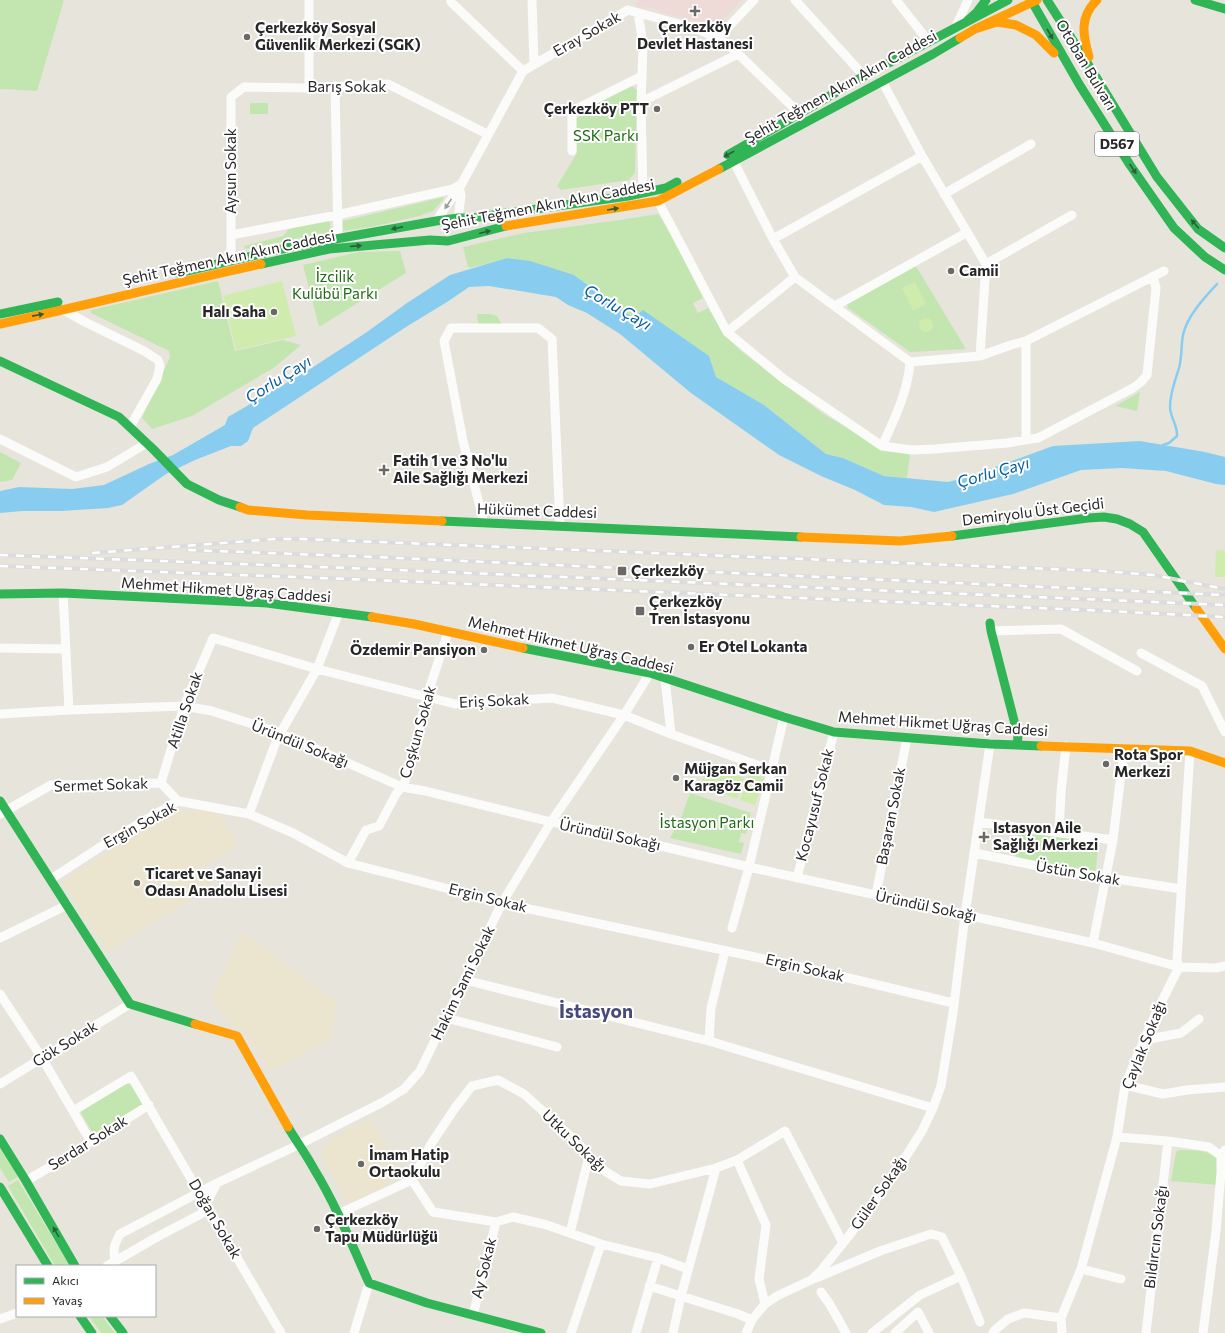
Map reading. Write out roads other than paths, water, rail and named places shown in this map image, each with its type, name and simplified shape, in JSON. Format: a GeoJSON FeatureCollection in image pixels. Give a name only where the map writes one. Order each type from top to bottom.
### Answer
{"type":"FeatureCollection","features":[{"type":"Feature","properties":{"kind":"main road"},"geometry":{"type":"LineString","coordinates":[[967,21],[977,12],[986,0]]}},
{"type":"Feature","properties":{"kind":"main road","name":"Şehit Teğmen Akın Akın Caddesi"},"geometry":{"type":"LineString","coordinates":[[170,275],[290,247],[338,238],[436,221],[458,224],[484,216],[643,193],[666,188],[728,155],[864,76],[1008,0]]}},
{"type":"Feature","properties":{"kind":"main road","name":"D567"},"geometry":{"type":"LineString","coordinates":[[1047,0],[1157,177],[1198,229],[1225,248]]}},
{"type":"Feature","properties":{"kind":"main road"},"geometry":{"type":"LineString","coordinates":[[1093,72],[1083,39],[1083,22],[1089,5],[1097,0]]}},
{"type":"Feature","properties":{"kind":"main road"},"geometry":{"type":"LineString","coordinates":[[1195,0],[1225,9]]}},
{"type":"Feature","properties":{"kind":"main road","name":"Şehit Teğmen Akın Akın Caddesi"},"geometry":{"type":"LineString","coordinates":[[0,324],[195,278],[329,249],[430,240],[448,241],[506,226],[658,201],[734,162],[975,29],[1033,1]]}},
{"type":"Feature","properties":{"kind":"main road","name":"Otoban Bulvarı"},"geometry":{"type":"LineString","coordinates":[[1033,1],[1080,84],[1130,165],[1174,228],[1205,257],[1225,270]]}},
{"type":"Feature","properties":{"kind":"main road"},"geometry":{"type":"LineString","coordinates":[[975,29],[997,22],[1016,25],[1036,35],[1080,84]]}},
{"type":"Feature","properties":{"kind":"main road"},"geometry":{"type":"LineString","coordinates":[[436,221],[433,225],[435,234],[443,240],[448,241],[455,238],[458,224]]}},
{"type":"Feature","properties":{"kind":"main road","name":"Şehit Teğmen Akın Akın Caddesi"},"geometry":{"type":"LineString","coordinates":[[0,314],[63,301],[154,279]]}},
{"type":"Feature","properties":{"kind":"main road"},"geometry":{"type":"LineString","coordinates":[[0,361],[119,417],[150,446]]}},
{"type":"Feature","properties":{"kind":"main road","name":"Hükümet Caddesi"},"geometry":{"type":"LineString","coordinates":[[150,446],[180,479],[187,484],[220,500],[248,510],[484,524],[900,541]]}},
{"type":"Feature","properties":{"kind":"main road","name":"Demiryolu Üst Geçidi"},"geometry":{"type":"LineString","coordinates":[[900,541],[1101,516],[1119,518],[1127,521],[1143,532],[1225,649]]}},
{"type":"Feature","properties":{"kind":"main road","name":"Mehmet Hikmet Uğraş Caddesi"},"geometry":{"type":"LineString","coordinates":[[0,594],[64,593],[185,598],[267,603],[339,612],[414,624],[560,656],[650,673],[834,732],[990,744],[1190,751],[1225,763]]}},
{"type":"Feature","properties":{"kind":"main road"},"geometry":{"type":"LineString","coordinates":[[991,627],[1018,736],[1017,745]]}},
{"type":"Feature","properties":{"kind":"main road"},"geometry":{"type":"LineString","coordinates":[[0,801],[3,812],[51,879],[130,1004],[237,1036],[298,1146],[314,1168],[338,1214],[369,1283],[427,1303],[541,1333]]}},
{"type":"Feature","properties":{"kind":"main road"},"geometry":{"type":"LineString","coordinates":[[0,1140],[26,1180],[74,1265]]}},
{"type":"Feature","properties":{"kind":"main road"},"geometry":{"type":"LineString","coordinates":[[0,1187],[47,1265]]}},
{"type":"Feature","properties":{"kind":"main road"},"geometry":{"type":"LineString","coordinates":[[81,1317],[92,1333]]}},
{"type":"Feature","properties":{"kind":"main road"},"geometry":{"type":"LineString","coordinates":[[111,1317],[123,1333]]}},
{"type":"Feature","properties":{"kind":"street"},"geometry":{"type":"LineString","coordinates":[[309,0],[309,88]]}},
{"type":"Feature","properties":{"kind":"street"},"geometry":{"type":"LineString","coordinates":[[436,221],[460,186],[487,134],[523,71],[451,2],[451,0]]}},
{"type":"Feature","properties":{"kind":"street"},"geometry":{"type":"LineString","coordinates":[[532,0],[534,65]]}},
{"type":"Feature","properties":{"kind":"street"},"geometry":{"type":"LineString","coordinates":[[628,10],[629,0]]}},
{"type":"Feature","properties":{"kind":"street"},"geometry":{"type":"LineString","coordinates":[[718,38],[754,0]]}},
{"type":"Feature","properties":{"kind":"street"},"geometry":{"type":"LineString","coordinates":[[795,0],[864,76]]}},
{"type":"Feature","properties":{"kind":"street"},"geometry":{"type":"LineString","coordinates":[[896,0],[929,42]]}},
{"type":"Feature","properties":{"kind":"street"},"geometry":{"type":"LineString","coordinates":[[955,27],[968,0]]}},
{"type":"Feature","properties":{"kind":"street","name":"Eray Sokak"},"geometry":{"type":"LineString","coordinates":[[523,71],[628,10],[697,29],[718,38],[730,46],[800,114]]}},
{"type":"Feature","properties":{"kind":"street"},"geometry":{"type":"LineString","coordinates":[[638,13],[643,44],[640,102],[643,193]]}},
{"type":"Feature","properties":{"kind":"street"},"geometry":{"type":"LineString","coordinates":[[640,102],[738,54]]}},
{"type":"Feature","properties":{"kind":"street"},"geometry":{"type":"LineString","coordinates":[[572,151],[572,111],[642,76]]}},
{"type":"Feature","properties":{"kind":"street"},"geometry":{"type":"LineString","coordinates":[[882,81],[922,156],[966,233],[986,264],[980,356]]}},
{"type":"Feature","properties":{"kind":"street","name":"Barış Sokak"},"geometry":{"type":"LineString","coordinates":[[244,87],[309,88],[388,84],[487,134]]}},
{"type":"Feature","properties":{"kind":"street"},"geometry":{"type":"LineString","coordinates":[[335,86],[338,238]]}},
{"type":"Feature","properties":{"kind":"street","name":"Aysun Sokak"},"geometry":{"type":"LineString","coordinates":[[231,260],[231,97],[244,87]]}},
{"type":"Feature","properties":{"kind":"street"},"geometry":{"type":"LineString","coordinates":[[944,194],[1031,144]]}},
{"type":"Feature","properties":{"kind":"street"},"geometry":{"type":"LineString","coordinates":[[773,239],[922,156]]}},
{"type":"Feature","properties":{"kind":"street"},"geometry":{"type":"LineString","coordinates":[[734,162],[773,239],[795,277],[910,362],[980,356],[1011,345],[1026,342],[1153,276],[1164,272]]}},
{"type":"Feature","properties":{"kind":"street"},"geometry":{"type":"LineString","coordinates":[[232,235],[337,215],[453,189],[460,186]]}},
{"type":"Feature","properties":{"kind":"street"},"geometry":{"type":"LineString","coordinates":[[458,224],[461,196],[460,186]]}},
{"type":"Feature","properties":{"kind":"street"},"geometry":{"type":"LineString","coordinates":[[658,201],[727,332],[784,379],[882,446],[912,450],[1007,443],[1038,438],[1100,406],[1141,382],[1147,375],[1156,288],[1153,276]]}},
{"type":"Feature","properties":{"kind":"street"},"geometry":{"type":"LineString","coordinates":[[986,264],[1072,215]]}},
{"type":"Feature","properties":{"kind":"street"},"geometry":{"type":"LineString","coordinates":[[835,306],[966,233]]}},
{"type":"Feature","properties":{"kind":"street"},"geometry":{"type":"LineString","coordinates":[[727,332],[795,277]]}},
{"type":"Feature","properties":{"kind":"street"},"geometry":{"type":"LineString","coordinates":[[64,310],[144,351],[158,360],[160,366],[157,379],[130,427]]}},
{"type":"Feature","properties":{"kind":"street"},"geometry":{"type":"LineString","coordinates":[[484,524],[463,441],[444,341],[451,328],[538,328],[552,339],[560,526]]}},
{"type":"Feature","properties":{"kind":"street"},"geometry":{"type":"LineString","coordinates":[[1026,342],[1026,440]]}},
{"type":"Feature","properties":{"kind":"street"},"geometry":{"type":"LineString","coordinates":[[882,446],[896,416],[909,376],[910,362]]}},
{"type":"Feature","properties":{"kind":"street"},"geometry":{"type":"LineString","coordinates":[[0,439],[76,477],[107,467],[150,446]]}},
{"type":"Feature","properties":{"kind":"street"},"geometry":{"type":"LineString","coordinates":[[64,593],[69,710]]}},
{"type":"Feature","properties":{"kind":"street"},"geometry":{"type":"LineString","coordinates":[[248,814],[280,733],[317,669],[339,612]]}},
{"type":"Feature","properties":{"kind":"street"},"geometry":{"type":"LineString","coordinates":[[991,627],[1061,629],[1137,671]]}},
{"type":"Feature","properties":{"kind":"street","name":"Coşkun Sokak"},"geometry":{"type":"LineString","coordinates":[[348,863],[366,830],[379,826],[396,794],[402,787],[412,760],[427,696],[448,632]]}},
{"type":"Feature","properties":{"kind":"street","name":"Eriş Sokak"},"geometry":{"type":"LineString","coordinates":[[213,638],[317,669],[455,704],[552,698],[624,715],[671,734],[771,770]]}},
{"type":"Feature","properties":{"kind":"street","name":"Atilla Sokak"},"geometry":{"type":"LineString","coordinates":[[161,783],[184,706],[213,638]]}},
{"type":"Feature","properties":{"kind":"street"},"geometry":{"type":"LineString","coordinates":[[0,648],[66,650]]}},
{"type":"Feature","properties":{"kind":"street"},"geometry":{"type":"LineString","coordinates":[[1141,653],[1202,686],[1225,732]]}},
{"type":"Feature","properties":{"kind":"street","name":"Hakim Sami Sokak"},"geometry":{"type":"LineString","coordinates":[[111,1263],[115,1242],[120,1234],[218,1183],[298,1146],[383,1102],[404,1089],[420,1071],[502,903],[551,822],[624,715],[650,673]]}},
{"type":"Feature","properties":{"kind":"street"},"geometry":{"type":"LineString","coordinates":[[665,678],[671,734]]}},
{"type":"Feature","properties":{"kind":"street","name":"Üründül Sokağı"},"geometry":{"type":"LineString","coordinates":[[0,714],[184,706],[212,711],[280,733],[402,787],[425,791],[551,822],[573,825],[797,878],[1093,943],[1179,967],[1216,968],[1225,966]]}},
{"type":"Feature","properties":{"kind":"street"},"geometry":{"type":"LineString","coordinates":[[732,928],[749,867],[784,717]]}},
{"type":"Feature","properties":{"kind":"street","name":"Kocayusuf Sokak"},"geometry":{"type":"LineString","coordinates":[[797,878],[834,732]]}},
{"type":"Feature","properties":{"kind":"street","name":"Başaran Sokak"},"geometry":{"type":"LineString","coordinates":[[876,895],[907,738]]}},
{"type":"Feature","properties":{"kind":"street","name":"Güler Sokağı"},"geometry":{"type":"LineString","coordinates":[[746,1333],[752,1320],[759,1310],[766,1304],[777,1296],[811,1280],[819,1273],[898,1169],[922,1131],[933,1108],[941,1086],[953,1013],[953,1003],[965,914],[990,744]]}},
{"type":"Feature","properties":{"kind":"street"},"geometry":{"type":"LineString","coordinates":[[1059,832],[1061,792],[1066,746]]}},
{"type":"Feature","properties":{"kind":"street"},"geometry":{"type":"LineString","coordinates":[[1093,943],[1104,878],[1113,840],[1124,749]]}},
{"type":"Feature","properties":{"kind":"street"},"geometry":{"type":"LineString","coordinates":[[1179,967],[1177,960],[1190,751]]}},
{"type":"Feature","properties":{"kind":"street"},"geometry":{"type":"LineString","coordinates":[[161,783],[178,801]]}},
{"type":"Feature","properties":{"kind":"street","name":"Sermet Sokak"},"geometry":{"type":"LineString","coordinates":[[3,812],[51,785],[161,783]]}},
{"type":"Feature","properties":{"kind":"street","name":"Ergin Sokak"},"geometry":{"type":"LineString","coordinates":[[51,879],[108,842],[178,801],[248,814],[293,833],[348,863],[502,903],[811,969],[953,1003]]}},
{"type":"Feature","properties":{"kind":"street"},"geometry":{"type":"LineString","coordinates":[[979,822],[1113,840]]}},
{"type":"Feature","properties":{"kind":"street","name":"Üstün Sokak"},"geometry":{"type":"LineString","coordinates":[[975,853],[1104,878],[1181,888]]}},
{"type":"Feature","properties":{"kind":"street"},"geometry":{"type":"LineString","coordinates":[[0,938],[67,905]]}},
{"type":"Feature","properties":{"kind":"street"},"geometry":{"type":"LineString","coordinates":[[709,1041],[711,1008],[725,951]]}},
{"type":"Feature","properties":{"kind":"street","name":"Çaylak Sokağı"},"geometry":{"type":"LineString","coordinates":[[1062,1333],[1061,1318],[1081,1269],[1117,1137],[1125,1085],[1154,1017],[1179,967]]}},
{"type":"Feature","properties":{"kind":"street"},"geometry":{"type":"LineString","coordinates":[[465,980],[709,1041],[933,1108]]}},
{"type":"Feature","properties":{"kind":"street"},"geometry":{"type":"LineString","coordinates":[[0,994],[42,1058],[91,1142]]}},
{"type":"Feature","properties":{"kind":"street","name":"Gök Sokak"},"geometry":{"type":"LineString","coordinates":[[0,1084],[130,1004]]}},
{"type":"Feature","properties":{"kind":"street"},"geometry":{"type":"LineString","coordinates":[[446,1018],[557,1047]]}},
{"type":"Feature","properties":{"kind":"street"},"geometry":{"type":"LineString","coordinates":[[1144,1040],[1181,1033],[1199,1019]]}},
{"type":"Feature","properties":{"kind":"street","name":"Doğan Sokak"},"geometry":{"type":"LineString","coordinates":[[72,1111],[131,1076],[282,1333]]}},
{"type":"Feature","properties":{"kind":"street","name":"Utku Sokağı"},"geometry":{"type":"LineString","coordinates":[[412,1180],[431,1144],[472,1086],[498,1080],[524,1094],[576,1141],[600,1168],[621,1181],[650,1184],[716,1168],[736,1160],[786,1131],[843,1243]]}},
{"type":"Feature","properties":{"kind":"street"},"geometry":{"type":"LineString","coordinates":[[1125,1085],[1163,1094],[1187,1090],[1225,1087]]}},
{"type":"Feature","properties":{"kind":"street","name":"Serdar Sokak"},"geometry":{"type":"LineString","coordinates":[[26,1180],[60,1161],[149,1105]]}},
{"type":"Feature","properties":{"kind":"street"},"geometry":{"type":"LineString","coordinates":[[1117,1137],[1209,1147],[1223,1153],[1223,1173],[1203,1333]]}},
{"type":"Feature","properties":{"kind":"street","name":"Bıldırcın Sokağı"},"geometry":{"type":"LineString","coordinates":[[1146,1333],[1168,1142]]}},
{"type":"Feature","properties":{"kind":"street"},"geometry":{"type":"LineString","coordinates":[[570,1233],[589,1156]]}},
{"type":"Feature","properties":{"kind":"street"},"geometry":{"type":"LineString","coordinates":[[736,1160],[766,1225],[759,1279],[766,1304]]}},
{"type":"Feature","properties":{"kind":"street"},"geometry":{"type":"LineString","coordinates":[[673,1333],[688,1269],[716,1168]]}},
{"type":"Feature","properties":{"kind":"street"},"geometry":{"type":"LineString","coordinates":[[338,1214],[412,1180],[433,1212],[496,1222],[513,1217],[547,1225],[601,1244],[658,1258],[688,1269]]}},
{"type":"Feature","properties":{"kind":"street"},"geometry":{"type":"LineString","coordinates":[[111,1263],[157,1236],[201,1214],[218,1183]]}},
{"type":"Feature","properties":{"kind":"street"},"geometry":{"type":"LineString","coordinates":[[0,1205],[9,1202]]}},
{"type":"Feature","properties":{"kind":"street","name":"Ay Sokak"},"geometry":{"type":"LineString","coordinates":[[473,1315],[496,1222]]}},
{"type":"Feature","properties":{"kind":"street"},"geometry":{"type":"LineString","coordinates":[[1216,1231],[1225,1234]]}},
{"type":"Feature","properties":{"kind":"street"},"geometry":{"type":"LineString","coordinates":[[811,1280],[880,1251],[931,1234],[942,1237],[961,1276],[980,1322]]}},
{"type":"Feature","properties":{"kind":"street"},"geometry":{"type":"LineString","coordinates":[[571,1333],[601,1244]]}},
{"type":"Feature","properties":{"kind":"street"},"geometry":{"type":"LineString","coordinates":[[636,1333],[658,1258]]}},
{"type":"Feature","properties":{"kind":"street"},"geometry":{"type":"LineString","coordinates":[[1081,1269],[1121,1279]]}},
{"type":"Feature","properties":{"kind":"street"},"geometry":{"type":"LineString","coordinates":[[872,1333],[920,1295],[961,1276]]}},
{"type":"Feature","properties":{"kind":"street"},"geometry":{"type":"LineString","coordinates":[[354,1333],[369,1283]]}},
{"type":"Feature","properties":{"kind":"street"},"geometry":{"type":"LineString","coordinates":[[649,1286],[738,1314],[752,1320]]}},
{"type":"Feature","properties":{"kind":"street"},"geometry":{"type":"LineString","coordinates":[[821,1292],[846,1333]]}},
{"type":"Feature","properties":{"kind":"street"},"geometry":{"type":"LineString","coordinates":[[895,1333],[918,1312],[929,1333]]}},
{"type":"Feature","properties":{"kind":"street"},"geometry":{"type":"LineString","coordinates":[[0,1319],[16,1313]]}},
{"type":"Feature","properties":{"kind":"street"},"geometry":{"type":"LineString","coordinates":[[993,1333],[1008,1320],[1024,1313],[1061,1318]]}},
{"type":"Feature","properties":{"kind":"street"},"geometry":{"type":"LineString","coordinates":[[884,1323],[890,1333]]}},
{"type":"Feature","properties":{"kind":"water","name":"Çorlu Çayı"},"geometry":{"type":"Polygon","coordinates":[[[507,258],[530,261],[574,275],[633,318],[643,310],[709,356],[716,377],[764,405],[826,454],[843,458],[884,476],[948,482],[968,477],[1053,446],[1140,441],[1205,452],[1225,457],[1225,485],[1166,471],[1122,468],[1081,470],[1013,494],[934,512],[911,507],[884,505],[779,455],[691,393],[620,334],[587,313],[568,305],[556,297],[489,286],[469,287],[406,327],[253,428],[248,441],[241,446],[231,446],[195,460],[166,474],[122,505],[108,508],[0,513],[0,491],[19,487],[72,489],[104,485],[149,464],[173,455],[225,425],[228,417],[307,371],[450,275],[507,258]]]}},
{"type":"Feature","properties":{"kind":"waterway"},"geometry":{"type":"LineString","coordinates":[[1163,445],[1169,443],[1177,436],[1170,411],[1170,402],[1180,364],[1182,339],[1185,328],[1192,314],[1217,284]]}},
{"type":"Feature","properties":{"kind":"railway"},"geometry":{"type":"LineString","coordinates":[[92,553],[275,539],[304,539],[1102,571],[1153,575],[1225,589]]}},
{"type":"Feature","properties":{"kind":"railway"},"geometry":{"type":"LineString","coordinates":[[188,550],[1225,595]]}},
{"type":"Feature","properties":{"kind":"railway"},"geometry":{"type":"LineString","coordinates":[[0,555],[374,569],[1225,605]]}},
{"type":"Feature","properties":{"kind":"railway"},"geometry":{"type":"LineString","coordinates":[[0,566],[374,580],[1225,617]]}},
{"type":"Feature","properties":{"kind":"place","name":"Çerkezköy Devlet Hastanesi"},"geometry":{"type":"Point","coordinates":[695,11]}},
{"type":"Feature","properties":{"kind":"place","name":"Çerkezköy Sosyal Güvenlik Merkezi (SGK)"},"geometry":{"type":"Point","coordinates":[247,37]}},
{"type":"Feature","properties":{"kind":"place","name":"Çerkezköy PTT"},"geometry":{"type":"Point","coordinates":[657,109]}},
{"type":"Feature","properties":{"kind":"place","name":"Camii"},"geometry":{"type":"Point","coordinates":[951,271]}},
{"type":"Feature","properties":{"kind":"place","name":"Halı Saha"},"geometry":{"type":"Point","coordinates":[274,312]}},
{"type":"Feature","properties":{"kind":"place","name":"Fatih 1 ve 3 No'lu Aile Sağlığı Merkezi"},"geometry":{"type":"Point","coordinates":[384,470]}},
{"type":"Feature","properties":{"kind":"place","name":"Çerkezköy"},"geometry":{"type":"Point","coordinates":[622,571]}},
{"type":"Feature","properties":{"kind":"place","name":"Çerkezköy Tren İstasyonu"},"geometry":{"type":"Point","coordinates":[640,611]}},
{"type":"Feature","properties":{"kind":"place","name":"Er Otel Lokanta"},"geometry":{"type":"Point","coordinates":[691,647]}},
{"type":"Feature","properties":{"kind":"place","name":"Özdemir Pansiyon"},"geometry":{"type":"Point","coordinates":[484,650]}},
{"type":"Feature","properties":{"kind":"place","name":"Rota Spor Merkezi"},"geometry":{"type":"Point","coordinates":[1106,764]}},
{"type":"Feature","properties":{"kind":"place","name":"Müjgan Serkan Karagöz Camii"},"geometry":{"type":"Point","coordinates":[676,778]}},
{"type":"Feature","properties":{"kind":"place","name":"Istasyon Aile Sağlığı Merkezi"},"geometry":{"type":"Point","coordinates":[984,837]}},
{"type":"Feature","properties":{"kind":"place","name":"Ticaret ve Sanayi Odası Anadolu Lisesi"},"geometry":{"type":"Point","coordinates":[137,883]}},
{"type":"Feature","properties":{"kind":"place","name":"İmam Hatip Ortaokulu"},"geometry":{"type":"Point","coordinates":[361,1164]}},
{"type":"Feature","properties":{"kind":"place","name":"Çerkezköy Tapu Müdürlüğü"},"geometry":{"type":"Point","coordinates":[317,1229]}},
{"type":"Feature","properties":{"kind":"district","name":"İstasyon"},"geometry":{"type":"Point","coordinates":[596,1011]}},
{"type":"Feature","properties":{"kind":"park label","name":"SSK Parkı"},"geometry":{"type":"Point","coordinates":[606,136]}},
{"type":"Feature","properties":{"kind":"park label","name":"İzcilik Kulübü Parkı"},"geometry":{"type":"Point","coordinates":[335,286]}},
{"type":"Feature","properties":{"kind":"park label","name":"İstasyon Parkı"},"geometry":{"type":"Point","coordinates":[707,823]}}]}
